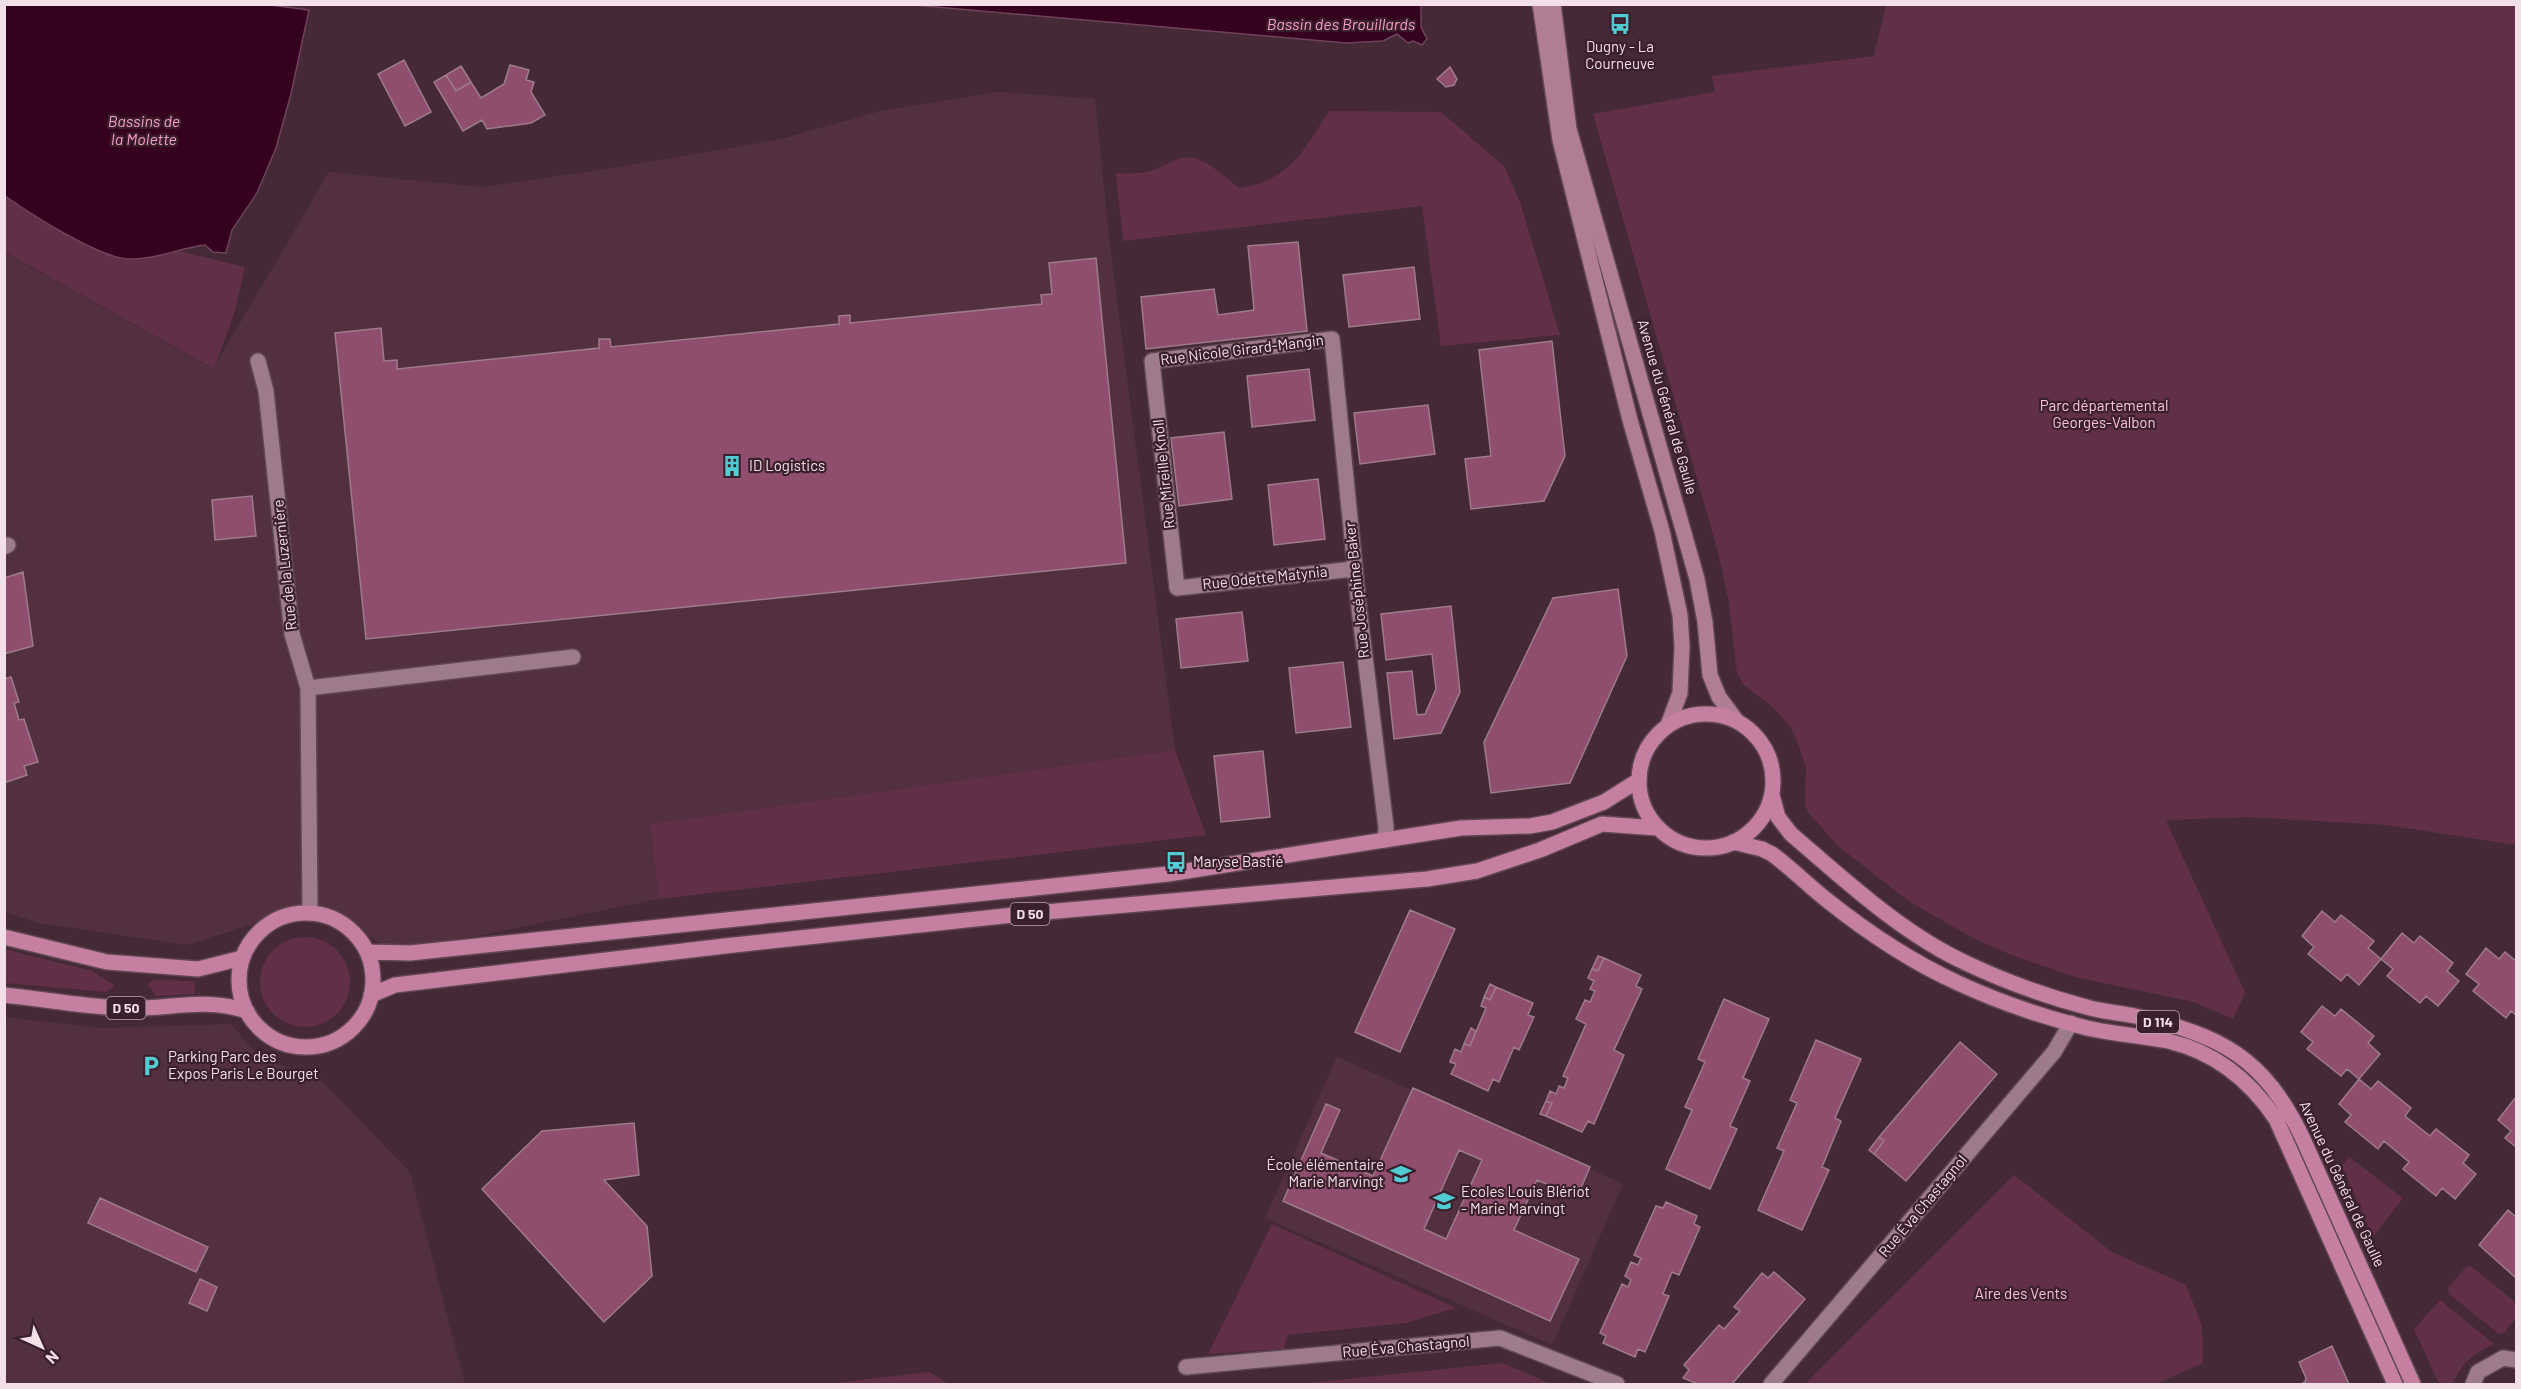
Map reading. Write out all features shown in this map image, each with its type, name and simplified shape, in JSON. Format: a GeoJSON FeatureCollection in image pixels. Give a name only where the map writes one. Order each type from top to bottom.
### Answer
{"type":"FeatureCollection","features":[{"type":"Feature","properties":{"kind":"main road"},"geometry":{"type":"LineString","coordinates":[[1540,4],[1560,140],[1630,420],[1662,531],[1680,615],[1682,646],[1680,693],[1668,725]]}},
{"type":"Feature","properties":{"kind":"main road","name":"Avenue du Général de Gaulle"},"geometry":{"type":"LineString","coordinates":[[1553,4],[1569,129],[1697,579],[1705,622],[1710,675],[1719,697],[1736,720]]}},
{"type":"Feature","properties":{"kind":"main road"},"geometry":{"type":"LineString","coordinates":[[1713,714],[1736,720],[1751,730],[1766,752],[1773,778],[1772,795],[1767,810],[1758,824],[1746,835],[1717,847],[1693,846],[1670,838],[1658,828],[1647,813],[1640,797],[1639,780],[1644,755],[1654,738],[1668,725],[1689,715],[1713,714]]}},
{"type":"Feature","properties":{"kind":"main road","name":"D 50"},"geometry":{"type":"LineString","coordinates":[[367,952],[410,953],[1168,874],[1461,828],[1530,826],[1552,822],[1604,802],[1639,780]]}},
{"type":"Feature","properties":{"kind":"main road","name":"Avenue du Général de Gaulle"},"geometry":{"type":"LineString","coordinates":[[1772,795],[1778,817],[1791,834],[1893,917],[1934,946],[1964,962],[2039,993],[2093,1009],[2135,1016],[2200,1033],[2223,1044],[2271,1084],[2289,1110],[2303,1139],[2413,1384]]}},
{"type":"Feature","properties":{"kind":"main road","name":"D 50"},"geometry":{"type":"LineString","coordinates":[[371,995],[395,985],[725,946],[1022,914],[1427,879],[1487,867],[1540,850],[1602,824],[1658,828]]}},
{"type":"Feature","properties":{"kind":"main road","name":"D 114"},"geometry":{"type":"LineString","coordinates":[[1733,842],[1762,849],[1772,854],[1830,903],[1877,937],[1921,963],[1995,999],[2071,1023],[2193,1049],[2234,1072],[2259,1094],[2276,1119],[2395,1384]]}},
{"type":"Feature","properties":{"kind":"main road"},"geometry":{"type":"LineString","coordinates":[[310,913],[325,916],[339,922],[360,940],[367,952],[373,974],[371,995],[360,1020],[350,1031],[323,1045],[305,1047],[288,1045],[272,1039],[259,1028],[247,1011],[239,983],[242,958],[257,934],[272,922],[290,915],[310,913]]}},
{"type":"Feature","properties":{"kind":"main road"},"geometry":{"type":"LineString","coordinates":[[4,937],[107,962],[198,969],[242,958]]}},
{"type":"Feature","properties":{"kind":"main road","name":"D 50"},"geometry":{"type":"LineString","coordinates":[[4,995],[119,1008],[199,1003],[225,1004],[247,1011]]}},
{"type":"Feature","properties":{"kind":"street","name":"Rue Nicole Girard-Mangin"},"geometry":{"type":"LineString","coordinates":[[1152,361],[1332,339]]}},
{"type":"Feature","properties":{"kind":"street","name":"Rue Joséphine Baker"},"geometry":{"type":"LineString","coordinates":[[1332,339],[1354,569],[1386,827],[1385,840]]}},
{"type":"Feature","properties":{"kind":"street","name":"Rue de la Luzernière"},"geometry":{"type":"LineString","coordinates":[[258,361],[266,391],[292,634],[308,688],[310,913]]}},
{"type":"Feature","properties":{"kind":"street","name":"Rue Mireille Knoll"},"geometry":{"type":"LineString","coordinates":[[1152,361],[1177,588]]}},
{"type":"Feature","properties":{"kind":"street","name":"Rue Odette Matynia"},"geometry":{"type":"LineString","coordinates":[[1177,588],[1354,569]]}},
{"type":"Feature","properties":{"kind":"street"},"geometry":{"type":"LineString","coordinates":[[308,688],[573,657]]}},
{"type":"Feature","properties":{"kind":"street","name":"Rue Éva Chastagnol"},"geometry":{"type":"LineString","coordinates":[[1771,1384],[2054,1052],[2071,1023]]}},
{"type":"Feature","properties":{"kind":"street","name":"Rue Éva Chastagnol"},"geometry":{"type":"LineString","coordinates":[[1186,1366],[1500,1338],[1617,1384]]}},
{"type":"Feature","properties":{"kind":"street"},"geometry":{"type":"LineString","coordinates":[[2473,1384],[2478,1372],[2503,1358],[2517,1360]]}},
{"type":"Feature","properties":{"kind":"shaded area"},"geometry":{"type":"Polygon","coordinates":[[[999,92],[1095,99],[1110,246],[1175,750],[650,824],[659,899],[398,952],[311,906],[187,945],[39,923],[5,912],[4,252],[213,369],[329,172],[482,187],[600,170],[781,139],[884,110],[999,92]]]}},
{"type":"Feature","properties":{"kind":"shaded area"},"geometry":{"type":"Polygon","coordinates":[[[5,1017],[101,1028],[231,1024],[263,1061],[315,1074],[410,1172],[465,1384],[5,1384],[5,1017]]]}},
{"type":"Feature","properties":{"kind":"shaded area","name":"Ecoles Louis Blériot - Marie Marvingt"},"geometry":{"type":"Polygon","coordinates":[[[1337,1057],[1623,1184],[1552,1345],[1265,1218],[1337,1057]]]}},
{"type":"Feature","properties":{"kind":"green space","name":"Parc départemental Georges-Valbon"},"geometry":{"type":"Polygon","coordinates":[[[1886,5],[2516,5],[2516,845],[2387,825],[2248,817],[2166,820],[2245,993],[2233,1019],[2193,1002],[2075,977],[2009,954],[1975,939],[1910,902],[1838,846],[1808,812],[1805,804],[1806,767],[1791,728],[1773,707],[1744,685],[1737,674],[1729,603],[1718,552],[1593,114],[1715,92],[1712,76],[1874,56],[1886,5]]]}},
{"type":"Feature","properties":{"kind":"green space"},"geometry":{"type":"Polygon","coordinates":[[[1329,111],[1441,112],[1504,166],[1520,202],[1560,335],[1441,346],[1422,206],[1123,241],[1116,173],[1144,172],[1179,159],[1191,158],[1208,164],[1239,188],[1257,184],[1283,171],[1294,162],[1329,111]]]}},
{"type":"Feature","properties":{"kind":"green space"},"geometry":{"type":"Polygon","coordinates":[[[4,185],[175,250],[245,267],[235,311],[214,369],[5,252],[4,185]]]}},
{"type":"Feature","properties":{"kind":"green space"},"geometry":{"type":"Polygon","coordinates":[[[1175,750],[1206,835],[659,899],[650,824],[1175,750]]]}},
{"type":"Feature","properties":{"kind":"green space"},"geometry":{"type":"Polygon","coordinates":[[[305,937],[322,940],[337,950],[347,965],[350,982],[347,999],[337,1014],[322,1024],[305,1027],[288,1024],[273,1014],[263,999],[260,982],[263,965],[273,950],[288,940],[305,937]]]}},
{"type":"Feature","properties":{"kind":"green space"},"geometry":{"type":"Polygon","coordinates":[[[4,949],[92,971],[115,986],[106,992],[5,983],[4,949]]]}},
{"type":"Feature","properties":{"kind":"green space"},"geometry":{"type":"Polygon","coordinates":[[[153,980],[194,981],[195,994],[156,996],[148,984],[153,980]]]}},
{"type":"Feature","properties":{"kind":"green space"},"geometry":{"type":"Polygon","coordinates":[[[2349,1157],[2403,1198],[2373,1237],[2342,1166],[2349,1157]]]}},
{"type":"Feature","properties":{"kind":"green space","name":"Aire des Vents"},"geometry":{"type":"Polygon","coordinates":[[[2014,1175],[2112,1252],[2186,1285],[2202,1326],[2203,1363],[2156,1384],[1805,1384],[2014,1175]]]}},
{"type":"Feature","properties":{"kind":"green space"},"geometry":{"type":"Polygon","coordinates":[[[1272,1224],[1456,1308],[1406,1323],[1287,1335],[1284,1349],[1208,1354],[1272,1224]]]}},
{"type":"Feature","properties":{"kind":"green space"},"geometry":{"type":"Polygon","coordinates":[[[2471,1266],[2516,1303],[2516,1318],[2504,1333],[2499,1334],[2449,1294],[2448,1288],[2466,1267],[2471,1266]]]}},
{"type":"Feature","properties":{"kind":"green space"},"geometry":{"type":"Polygon","coordinates":[[[2440,1300],[2494,1344],[2469,1360],[2456,1376],[2453,1384],[2439,1384],[2414,1329],[2440,1300]]]}},
{"type":"Feature","properties":{"kind":"green space"},"geometry":{"type":"Polygon","coordinates":[[[1502,1363],[1552,1384],[1299,1384],[1502,1363]]]}},
{"type":"Feature","properties":{"kind":"green space"},"geometry":{"type":"Polygon","coordinates":[[[929,1372],[950,1384],[826,1384],[929,1372]]]}},
{"type":"Feature","properties":{"kind":"water","name":"Bassins de la Molette"},"geometry":{"type":"Polygon","coordinates":[[[5,5],[270,5],[309,10],[291,94],[276,148],[257,193],[232,230],[226,253],[213,252],[205,245],[148,258],[128,259],[115,256],[99,251],[65,234],[5,196],[5,5]]]}},
{"type":"Feature","properties":{"kind":"water","name":"Bassin des Brouillards"},"geometry":{"type":"Polygon","coordinates":[[[913,5],[1421,5],[1421,27],[1427,39],[1422,45],[1413,41],[1408,43],[1397,34],[1383,41],[1346,43],[913,5]]]}},
{"type":"Feature","properties":{"kind":"building"},"geometry":{"type":"Polygon","coordinates":[[[404,60],[431,112],[405,126],[378,74],[404,60]]]}},
{"type":"Feature","properties":{"kind":"building"},"geometry":{"type":"Polygon","coordinates":[[[510,65],[529,70],[526,80],[534,82],[531,92],[545,115],[531,123],[487,129],[482,120],[463,131],[434,82],[446,75],[456,91],[471,82],[481,98],[504,84],[510,65]]]}},
{"type":"Feature","properties":{"kind":"building"},"geometry":{"type":"Polygon","coordinates":[[[461,66],[471,82],[456,91],[446,75],[461,66]]]}},
{"type":"Feature","properties":{"kind":"building"},"geometry":{"type":"Polygon","coordinates":[[[1450,67],[1457,79],[1454,85],[1446,87],[1437,79],[1450,67]]]}},
{"type":"Feature","properties":{"kind":"building"},"geometry":{"type":"Polygon","coordinates":[[[1298,242],[1307,331],[1146,349],[1141,297],[1214,289],[1218,315],[1254,310],[1248,246],[1298,242]]]}},
{"type":"Feature","properties":{"kind":"building","name":"ID Logistics"},"geometry":{"type":"Polygon","coordinates":[[[1096,258],[1126,563],[366,639],[335,333],[381,328],[384,361],[397,360],[397,369],[599,348],[599,339],[610,339],[611,347],[839,324],[839,316],[850,315],[850,323],[1042,304],[1041,295],[1052,294],[1049,263],[1096,258]]]}},
{"type":"Feature","properties":{"kind":"building"},"geometry":{"type":"Polygon","coordinates":[[[1414,267],[1420,319],[1349,327],[1343,275],[1414,267]]]}},
{"type":"Feature","properties":{"kind":"building"},"geometry":{"type":"Polygon","coordinates":[[[1552,341],[1565,456],[1544,501],[1471,509],[1465,459],[1491,456],[1479,350],[1552,341]]]}},
{"type":"Feature","properties":{"kind":"building"},"geometry":{"type":"Polygon","coordinates":[[[1309,369],[1315,420],[1252,427],[1247,376],[1309,369]]]}},
{"type":"Feature","properties":{"kind":"building"},"geometry":{"type":"Polygon","coordinates":[[[1428,405],[1435,454],[1360,464],[1354,413],[1428,405]]]}},
{"type":"Feature","properties":{"kind":"building"},"geometry":{"type":"Polygon","coordinates":[[[1224,432],[1232,499],[1179,506],[1171,438],[1224,432]]]}},
{"type":"Feature","properties":{"kind":"building"},"geometry":{"type":"Polygon","coordinates":[[[1318,479],[1325,539],[1274,545],[1268,485],[1318,479]]]}},
{"type":"Feature","properties":{"kind":"building"},"geometry":{"type":"Polygon","coordinates":[[[252,496],[256,536],[215,540],[212,500],[252,496]]]}},
{"type":"Feature","properties":{"kind":"building"},"geometry":{"type":"Polygon","coordinates":[[[23,572],[33,646],[4,654],[4,578],[23,572]]]}},
{"type":"Feature","properties":{"kind":"building"},"geometry":{"type":"Polygon","coordinates":[[[1618,589],[1627,656],[1570,783],[1491,793],[1484,742],[1553,598],[1618,589]]]}},
{"type":"Feature","properties":{"kind":"building"},"geometry":{"type":"Polygon","coordinates":[[[1451,606],[1460,692],[1441,733],[1394,739],[1387,673],[1412,671],[1417,715],[1425,714],[1436,689],[1432,654],[1386,660],[1381,614],[1451,606]]]}},
{"type":"Feature","properties":{"kind":"building"},"geometry":{"type":"Polygon","coordinates":[[[1242,612],[1248,661],[1181,668],[1176,619],[1242,612]]]}},
{"type":"Feature","properties":{"kind":"building"},"geometry":{"type":"Polygon","coordinates":[[[1343,662],[1351,727],[1296,733],[1289,668],[1343,662]]]}},
{"type":"Feature","properties":{"kind":"building"},"geometry":{"type":"Polygon","coordinates":[[[11,677],[19,702],[14,703],[19,720],[24,719],[38,762],[24,766],[27,775],[4,783],[4,679],[11,677]]]}},
{"type":"Feature","properties":{"kind":"building"},"geometry":{"type":"Polygon","coordinates":[[[1263,751],[1270,817],[1221,822],[1214,756],[1263,751]]]}},
{"type":"Feature","properties":{"kind":"building"},"geometry":{"type":"Polygon","coordinates":[[[1410,910],[1455,929],[1400,1052],[1355,1032],[1410,910]]]}},
{"type":"Feature","properties":{"kind":"building"},"geometry":{"type":"Polygon","coordinates":[[[2322,911],[2335,922],[2341,915],[2374,941],[2368,948],[2381,959],[2359,985],[2347,974],[2341,981],[2308,954],[2314,947],[2302,936],[2322,911]]]}},
{"type":"Feature","properties":{"kind":"building"},"geometry":{"type":"Polygon","coordinates":[[[2402,933],[2414,943],[2420,936],[2453,963],[2447,971],[2459,981],[2438,1006],[2426,996],[2420,1003],[2387,976],[2393,969],[2381,959],[2402,933]]]}},
{"type":"Feature","properties":{"kind":"building"},"geometry":{"type":"Polygon","coordinates":[[[2486,948],[2499,959],[2505,952],[2516,961],[2516,1015],[2511,1011],[2506,1018],[2473,991],[2479,984],[2466,974],[2486,948]]]}},
{"type":"Feature","properties":{"kind":"building"},"geometry":{"type":"Polygon","coordinates":[[[1598,956],[1604,958],[1598,971],[1592,969],[1598,956]]]}},
{"type":"Feature","properties":{"kind":"building"},"geometry":{"type":"Polygon","coordinates":[[[1604,958],[1641,975],[1636,986],[1642,989],[1614,1050],[1624,1055],[1594,1124],[1588,1121],[1582,1132],[1546,1116],[1552,1103],[1546,1101],[1550,1091],[1556,1094],[1559,1086],[1564,1088],[1568,1078],[1563,1076],[1586,1024],[1576,1019],[1585,1000],[1590,1002],[1595,991],[1590,989],[1594,981],[1588,978],[1592,969],[1598,971],[1604,958]]]}},
{"type":"Feature","properties":{"kind":"building"},"geometry":{"type":"Polygon","coordinates":[[[1490,984],[1496,987],[1490,1000],[1484,997],[1490,984]]]}},
{"type":"Feature","properties":{"kind":"building"},"geometry":{"type":"Polygon","coordinates":[[[1496,987],[1533,1003],[1528,1015],[1534,1017],[1519,1050],[1514,1047],[1499,1082],[1493,1079],[1488,1091],[1451,1074],[1456,1064],[1450,1062],[1455,1049],[1461,1052],[1464,1044],[1470,1046],[1486,1008],[1481,1006],[1484,997],[1490,1000],[1496,987]]]}},
{"type":"Feature","properties":{"kind":"building"},"geometry":{"type":"Polygon","coordinates":[[[1724,999],[1769,1019],[1743,1078],[1750,1081],[1730,1126],[1737,1129],[1710,1189],[1666,1169],[1692,1110],[1685,1107],[1705,1062],[1698,1059],[1724,999]]]}},
{"type":"Feature","properties":{"kind":"building"},"geometry":{"type":"Polygon","coordinates":[[[2322,1006],[2335,1016],[2341,1009],[2374,1036],[2368,1043],[2380,1054],[2359,1079],[2347,1069],[2341,1076],[2307,1049],[2313,1042],[2301,1032],[2322,1006]]]}},
{"type":"Feature","properties":{"kind":"building"},"geometry":{"type":"Polygon","coordinates":[[[1471,1028],[1476,1031],[1470,1046],[1464,1044],[1471,1028]]]}},
{"type":"Feature","properties":{"kind":"building"},"geometry":{"type":"Polygon","coordinates":[[[1816,1040],[1861,1059],[1835,1118],[1841,1121],[1822,1167],[1829,1170],[1802,1230],[1758,1210],[1784,1151],[1777,1148],[1797,1103],[1790,1100],[1816,1040]]]}},
{"type":"Feature","properties":{"kind":"building"},"geometry":{"type":"Polygon","coordinates":[[[1960,1042],[1997,1074],[1906,1181],[1874,1154],[1884,1141],[1879,1137],[1960,1042]]]}},
{"type":"Feature","properties":{"kind":"building"},"geometry":{"type":"Polygon","coordinates":[[[2359,1079],[2371,1089],[2378,1081],[2411,1108],[2405,1116],[2430,1136],[2436,1129],[2469,1155],[2463,1163],[2476,1174],[2455,1199],[2442,1188],[2436,1196],[2403,1169],[2409,1162],[2384,1141],[2378,1149],[2345,1122],[2351,1115],[2339,1104],[2359,1079]]]}},
{"type":"Feature","properties":{"kind":"building"},"geometry":{"type":"Polygon","coordinates":[[[1413,1088],[1590,1167],[1577,1197],[1537,1180],[1514,1230],[1579,1259],[1550,1321],[1283,1201],[1326,1104],[1340,1110],[1321,1153],[1373,1176],[1413,1088]],[[1459,1150],[1424,1229],[1446,1239],[1482,1160],[1459,1150]]]}},
{"type":"Feature","properties":{"kind":"building"},"geometry":{"type":"Polygon","coordinates":[[[2516,1097],[2516,1147],[2505,1138],[2511,1131],[2498,1120],[2516,1097]]]}},
{"type":"Feature","properties":{"kind":"building"},"geometry":{"type":"Polygon","coordinates":[[[1546,1101],[1552,1103],[1546,1116],[1540,1114],[1546,1101]]]}},
{"type":"Feature","properties":{"kind":"building"},"geometry":{"type":"Polygon","coordinates":[[[634,1123],[639,1175],[604,1180],[647,1226],[652,1276],[604,1322],[482,1189],[542,1131],[634,1123]]]}},
{"type":"Feature","properties":{"kind":"building"},"geometry":{"type":"Polygon","coordinates":[[[1879,1137],[1884,1141],[1874,1154],[1869,1150],[1879,1137]]]}},
{"type":"Feature","properties":{"kind":"building"},"geometry":{"type":"Polygon","coordinates":[[[100,1198],[208,1247],[196,1272],[88,1223],[100,1198]]]}},
{"type":"Feature","properties":{"kind":"building"},"geometry":{"type":"Polygon","coordinates":[[[1666,1202],[1697,1216],[1694,1224],[1700,1227],[1679,1275],[1672,1272],[1663,1294],[1669,1296],[1645,1352],[1638,1349],[1635,1357],[1603,1343],[1606,1336],[1600,1333],[1622,1284],[1628,1287],[1631,1280],[1625,1276],[1631,1262],[1638,1265],[1641,1258],[1634,1255],[1656,1206],[1663,1208],[1666,1202]]]}},
{"type":"Feature","properties":{"kind":"building"},"geometry":{"type":"Polygon","coordinates":[[[2508,1210],[2516,1217],[2516,1278],[2479,1245],[2508,1210]]]}},
{"type":"Feature","properties":{"kind":"building"},"geometry":{"type":"Polygon","coordinates":[[[1774,1272],[1805,1299],[1732,1384],[1698,1384],[1683,1378],[1689,1370],[1684,1365],[1719,1325],[1724,1329],[1740,1311],[1734,1307],[1762,1273],[1768,1278],[1774,1272]]]}},
{"type":"Feature","properties":{"kind":"building"},"geometry":{"type":"Polygon","coordinates":[[[200,1279],[217,1287],[207,1311],[189,1303],[200,1279]]]}},
{"type":"Feature","properties":{"kind":"building"},"geometry":{"type":"Polygon","coordinates":[[[2332,1346],[2349,1384],[2301,1384],[2306,1378],[2299,1362],[2332,1346]]]}},
{"type":"Feature","properties":{"kind":"place","name":"Dugny - La Courneuve"},"geometry":{"type":"Point","coordinates":[1620,24]}},
{"type":"Feature","properties":{"kind":"place","name":"ID Logistics"},"geometry":{"type":"Point","coordinates":[732,466]}},
{"type":"Feature","properties":{"kind":"place","name":"Maryse Bastié"},"geometry":{"type":"Point","coordinates":[1176,862]}},
{"type":"Feature","properties":{"kind":"place","name":"Parking Parc des Expos Paris Le Bourget"},"geometry":{"type":"Point","coordinates":[151,1066]}},
{"type":"Feature","properties":{"kind":"place","name":"École élémentaire Marie Marvingt"},"geometry":{"type":"Point","coordinates":[1401,1174]}},
{"type":"Feature","properties":{"kind":"place","name":"Ecoles Louis Blériot - Marie Marvingt"},"geometry":{"type":"Point","coordinates":[1444,1201]}}]}
